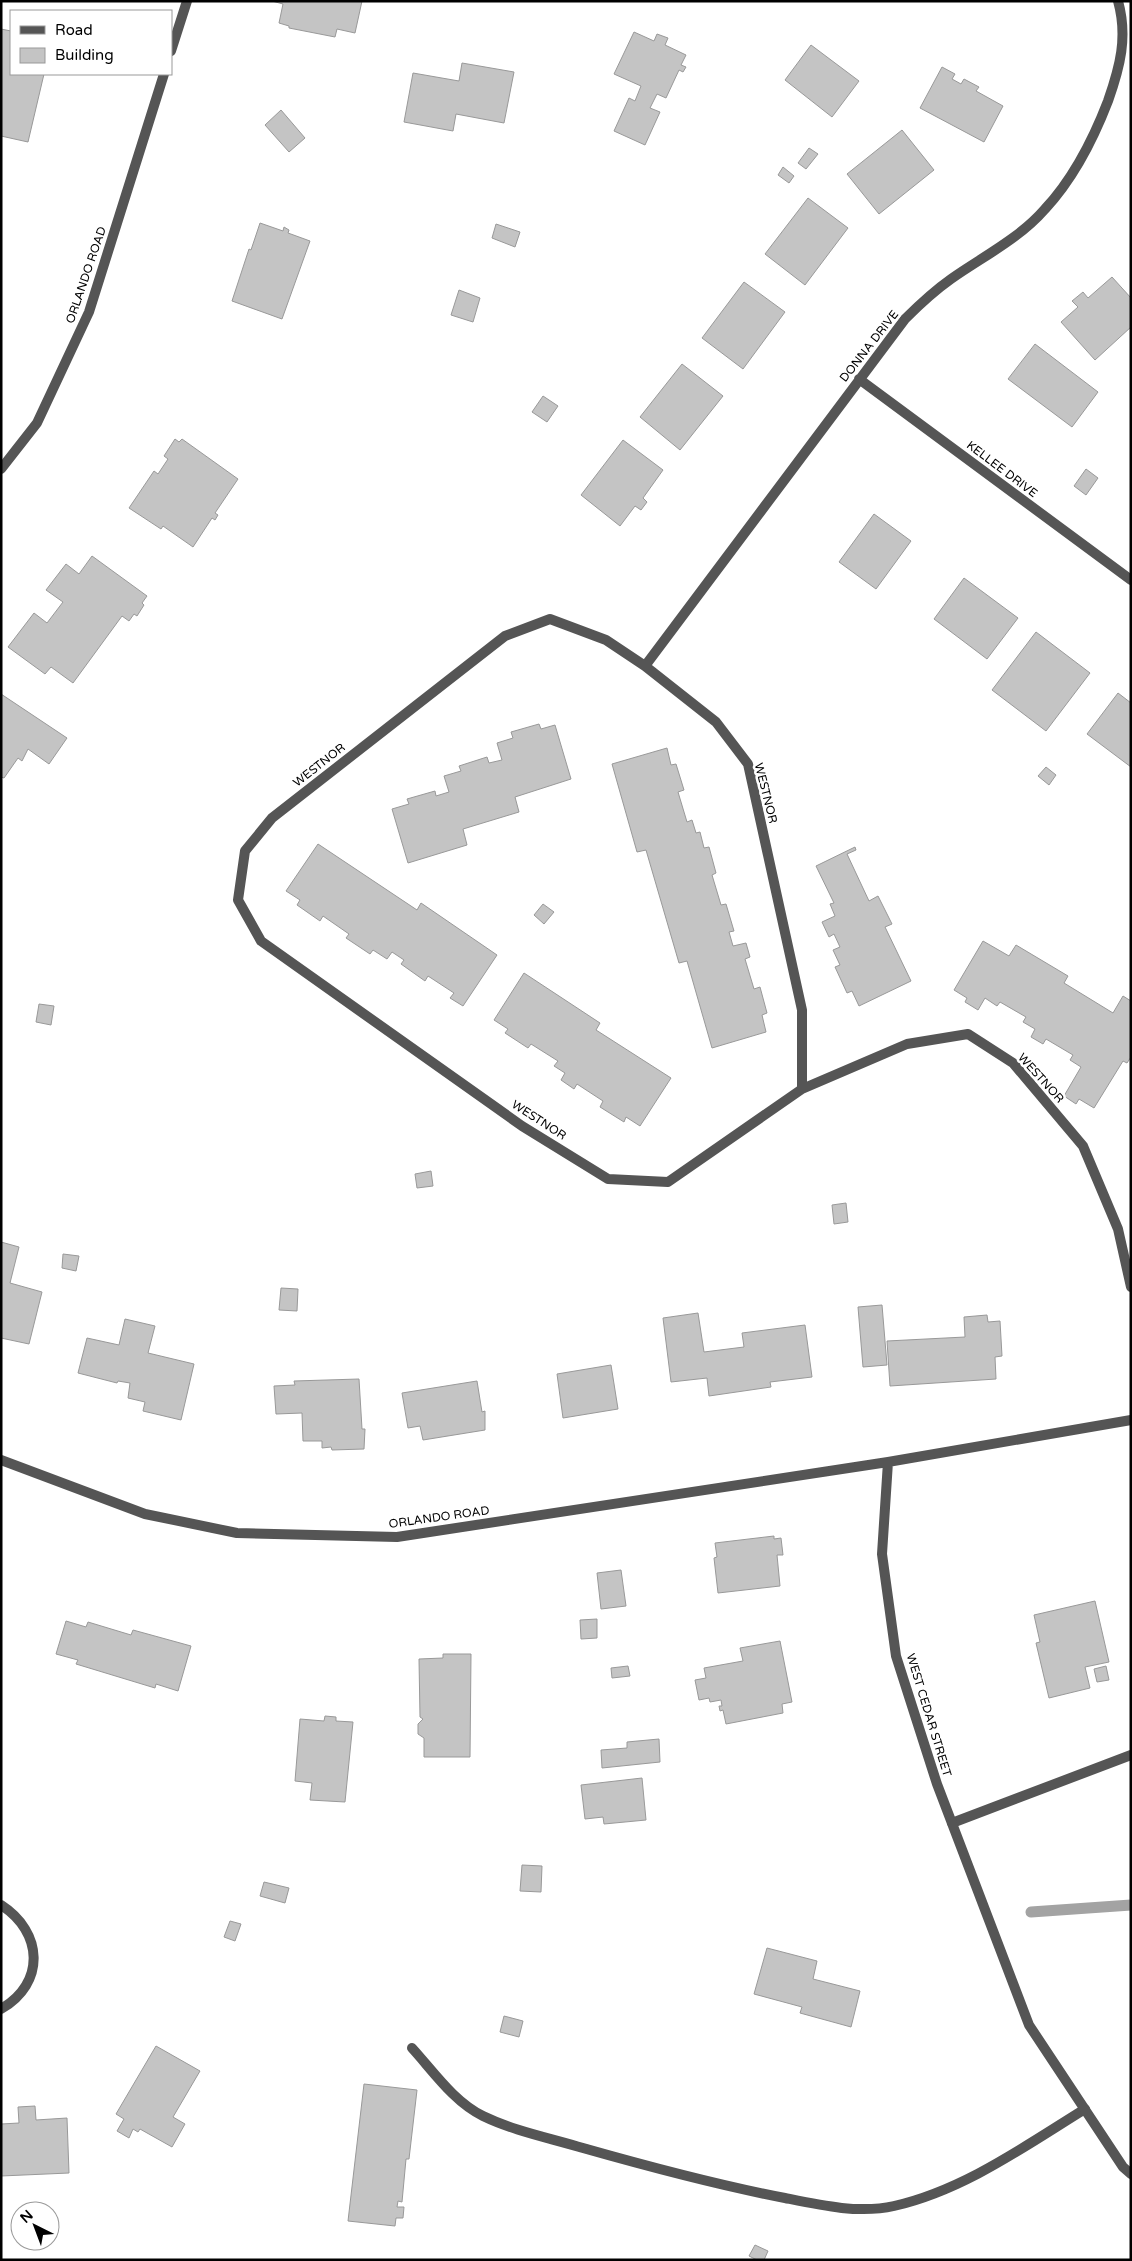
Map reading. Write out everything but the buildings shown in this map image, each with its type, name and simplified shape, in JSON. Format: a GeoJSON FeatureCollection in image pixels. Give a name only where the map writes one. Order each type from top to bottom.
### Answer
{"type":"FeatureCollection","features":[{"type":"Feature","properties":{"kind":"street"},"geometry":{"type":"LineString","coordinates":[[172,47],[187,1]]}},
{"type":"Feature","properties":{"kind":"street","name":"DONNA DRIVE"},"geometry":{"type":"LineString","coordinates":[[645,666],[904,319],[951,279],[986,257],[1020,232],[1044,210],[1065,185],[1086,151],[1118,71],[1124,43],[1123,19],[1118,1]]}},
{"type":"Feature","properties":{"kind":"street","name":"ORLANDO ROAD"},"geometry":{"type":"LineString","coordinates":[[1,469],[37,423],[90,312],[164,75]]}},
{"type":"Feature","properties":{"kind":"street","name":"KELLEE DRIVE"},"geometry":{"type":"LineString","coordinates":[[859,379],[1131,580]]}},
{"type":"Feature","properties":{"kind":"street","name":"WESTNOR"},"geometry":{"type":"LineString","coordinates":[[802,1089],[802,1010],[748,764],[716,722],[645,666],[606,640],[550,619],[505,636],[272,818],[245,852],[238,900],[261,941],[522,1126],[608,1179],[668,1182],[802,1089],[906,1044],[968,1034],[1013,1063],[1083,1146],[1118,1229],[1131,1288]]}},
{"type":"Feature","properties":{"kind":"street"},"geometry":{"type":"LineString","coordinates":[[888,1462],[1131,1420]]}},
{"type":"Feature","properties":{"kind":"street","name":"ORLANDO ROAD"},"geometry":{"type":"LineString","coordinates":[[1,1460],[145,1514],[237,1533],[397,1537],[888,1462]]}},
{"type":"Feature","properties":{"kind":"street","name":"WEST CEDAR STREET"},"geometry":{"type":"LineString","coordinates":[[888,1462],[882,1554],[896,1656],[937,1784],[1029,2025],[1123,2167],[1131,2174]]}},
{"type":"Feature","properties":{"kind":"street"},"geometry":{"type":"LineString","coordinates":[[952,1823],[1131,1755]]}},
{"type":"Feature","properties":{"kind":"street"},"geometry":{"type":"LineString","coordinates":[[1,1905],[15,1914],[28,1930],[34,1949],[33,1969],[26,1988],[12,2003],[1,2009]]}},
{"type":"Feature","properties":{"kind":"street"},"geometry":{"type":"LineString","coordinates":[[412,2048],[454,2094],[481,2115],[506,2126],[618,2158],[746,2190],[820,2205],[861,2209],[893,2207],[934,2193],[989,2168],[1085,2109]]}},
{"type":"Feature","properties":{"kind":"waterway"},"geometry":{"type":"LineString","coordinates":[[1031,1912],[1131,1905]]}}]}
